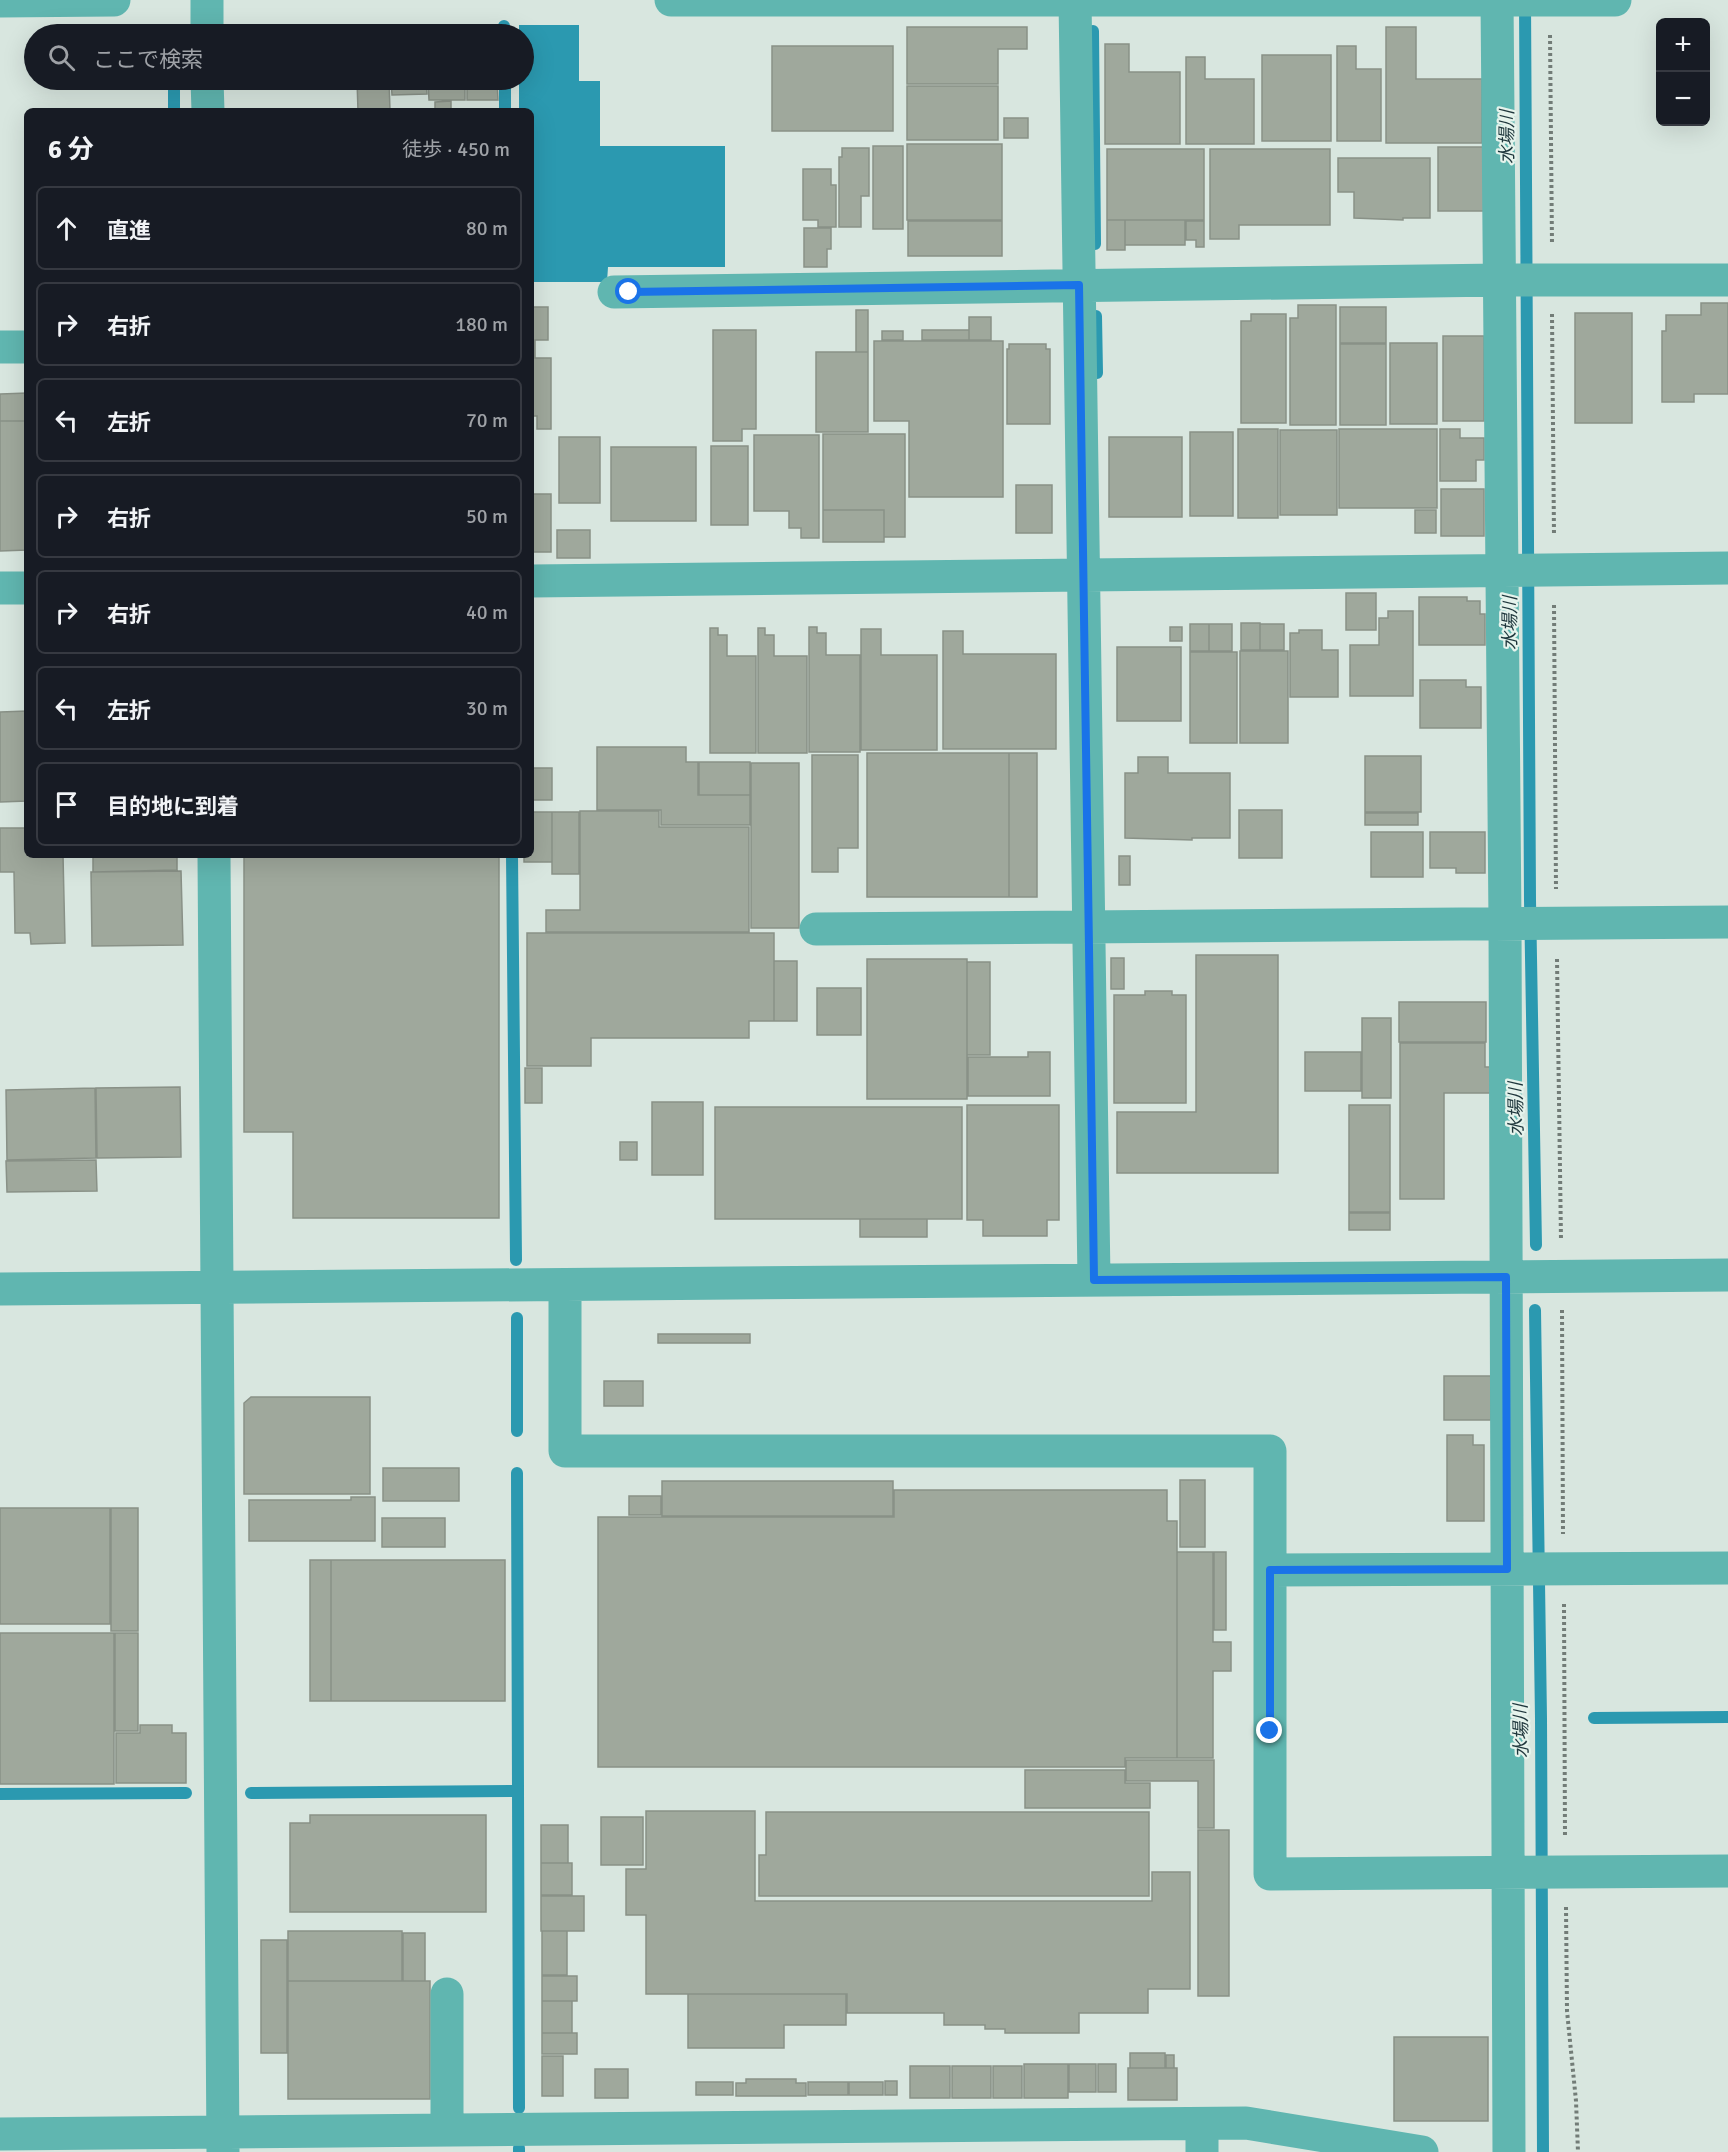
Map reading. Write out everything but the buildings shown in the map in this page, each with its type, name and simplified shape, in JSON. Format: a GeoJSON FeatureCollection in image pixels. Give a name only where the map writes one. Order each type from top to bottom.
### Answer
{"type":"FeatureCollection","features":[{"type":"Feature","properties":{"kind":"street"},"geometry":{"type":"LineString","coordinates":[[0,1],[114,0]]}},
{"type":"Feature","properties":{"kind":"street"},"geometry":{"type":"LineString","coordinates":[[207,0],[207,24]]}},
{"type":"Feature","properties":{"kind":"street"},"geometry":{"type":"LineString","coordinates":[[671,0],[1615,0]]}},
{"type":"Feature","properties":{"kind":"street"},"geometry":{"type":"LineString","coordinates":[[1075,0],[1094,1280]]}},
{"type":"Feature","properties":{"kind":"street"},"geometry":{"type":"LineString","coordinates":[[1509,2152],[1538,1872],[1514,1569],[1506,1277],[1531,922],[1526,281],[1511,1]]}},
{"type":"Feature","properties":{"kind":"street"},"geometry":{"type":"LineString","coordinates":[[207,90],[208,108]]}},
{"type":"Feature","properties":{"kind":"street"},"geometry":{"type":"LineString","coordinates":[[614,292],[1079,285],[1728,280]]}},
{"type":"Feature","properties":{"kind":"street"},"geometry":{"type":"LineString","coordinates":[[0,347],[24,347]]}},
{"type":"Feature","properties":{"kind":"street"},"geometry":{"type":"LineString","coordinates":[[534,581],[1728,568]]}},
{"type":"Feature","properties":{"kind":"street"},"geometry":{"type":"LineString","coordinates":[[0,588],[24,588]]}},
{"type":"Feature","properties":{"kind":"street"},"geometry":{"type":"LineString","coordinates":[[214,858],[223,2142]]}},
{"type":"Feature","properties":{"kind":"street"},"geometry":{"type":"LineString","coordinates":[[816,929],[1728,922]]}},
{"type":"Feature","properties":{"kind":"street"},"geometry":{"type":"LineString","coordinates":[[0,1289],[1728,1275]]}},
{"type":"Feature","properties":{"kind":"street"},"geometry":{"type":"LineString","coordinates":[[565,1285],[565,1451],[1270,1451],[1270,1874],[1728,1871]]}},
{"type":"Feature","properties":{"kind":"street"},"geometry":{"type":"LineString","coordinates":[[1270,1570],[1728,1568]]}},
{"type":"Feature","properties":{"kind":"street"},"geometry":{"type":"LineString","coordinates":[[447,1995],[447,2130]]}},
{"type":"Feature","properties":{"kind":"street"},"geometry":{"type":"LineString","coordinates":[[0,2134],[223,2142],[447,2130],[860,2140],[1202,2138],[1246,2123],[1422,2152]]}},
{"type":"Feature","properties":{"kind":"path"},"geometry":{"type":"LineString","coordinates":[[1550,0],[1526,281],[1531,922],[1561,1276],[1558,1569],[1538,1872],[1568,2011],[1578,2152]]}},
{"type":"Feature","properties":{"kind":"water"},"geometry":{"type":"Polygon","coordinates":[[[534,25],[579,25],[579,81],[600,81],[600,146],[725,146],[725,267],[608,267],[607,282],[534,282],[534,108],[519,108],[519,90],[534,90],[534,25]]]}},
{"type":"Feature","properties":{"kind":"waterway","name":"水場川"},"geometry":{"type":"LineString","coordinates":[[1525,1],[1530,900],[1536,1245]]}},
{"type":"Feature","properties":{"kind":"waterway"},"geometry":{"type":"LineString","coordinates":[[1093,31],[1095,244]]}},
{"type":"Feature","properties":{"kind":"waterway"},"geometry":{"type":"LineString","coordinates":[[174,90],[174,108]]}},
{"type":"Feature","properties":{"kind":"waterway"},"geometry":{"type":"LineString","coordinates":[[505,90],[505,108]]}},
{"type":"Feature","properties":{"kind":"waterway"},"geometry":{"type":"LineString","coordinates":[[1096,316],[1097,373]]}},
{"type":"Feature","properties":{"kind":"waterway"},"geometry":{"type":"LineString","coordinates":[[512,858],[516,1260]]}},
{"type":"Feature","properties":{"kind":"waterway","name":"水場川"},"geometry":{"type":"LineString","coordinates":[[1535,1310],[1541,1718],[1543,2152]]}},
{"type":"Feature","properties":{"kind":"waterway"},"geometry":{"type":"LineString","coordinates":[[517,1318],[517,1431]]}},
{"type":"Feature","properties":{"kind":"waterway"},"geometry":{"type":"LineString","coordinates":[[517,1473],[519,2108]]}},
{"type":"Feature","properties":{"kind":"waterway"},"geometry":{"type":"LineString","coordinates":[[1594,1718],[1728,1717]]}},
{"type":"Feature","properties":{"kind":"waterway"},"geometry":{"type":"LineString","coordinates":[[251,1793],[518,1791]]}},
{"type":"Feature","properties":{"kind":"waterway"},"geometry":{"type":"LineString","coordinates":[[0,1794],[186,1793]]}},
{"type":"Feature","properties":{"kind":"route"},"geometry":{"type":"LineString","coordinates":[[629,292],[1079,285],[1094,1280],[1506,1277],[1507,1569],[1270,1570],[1270,1731]]}}]}
